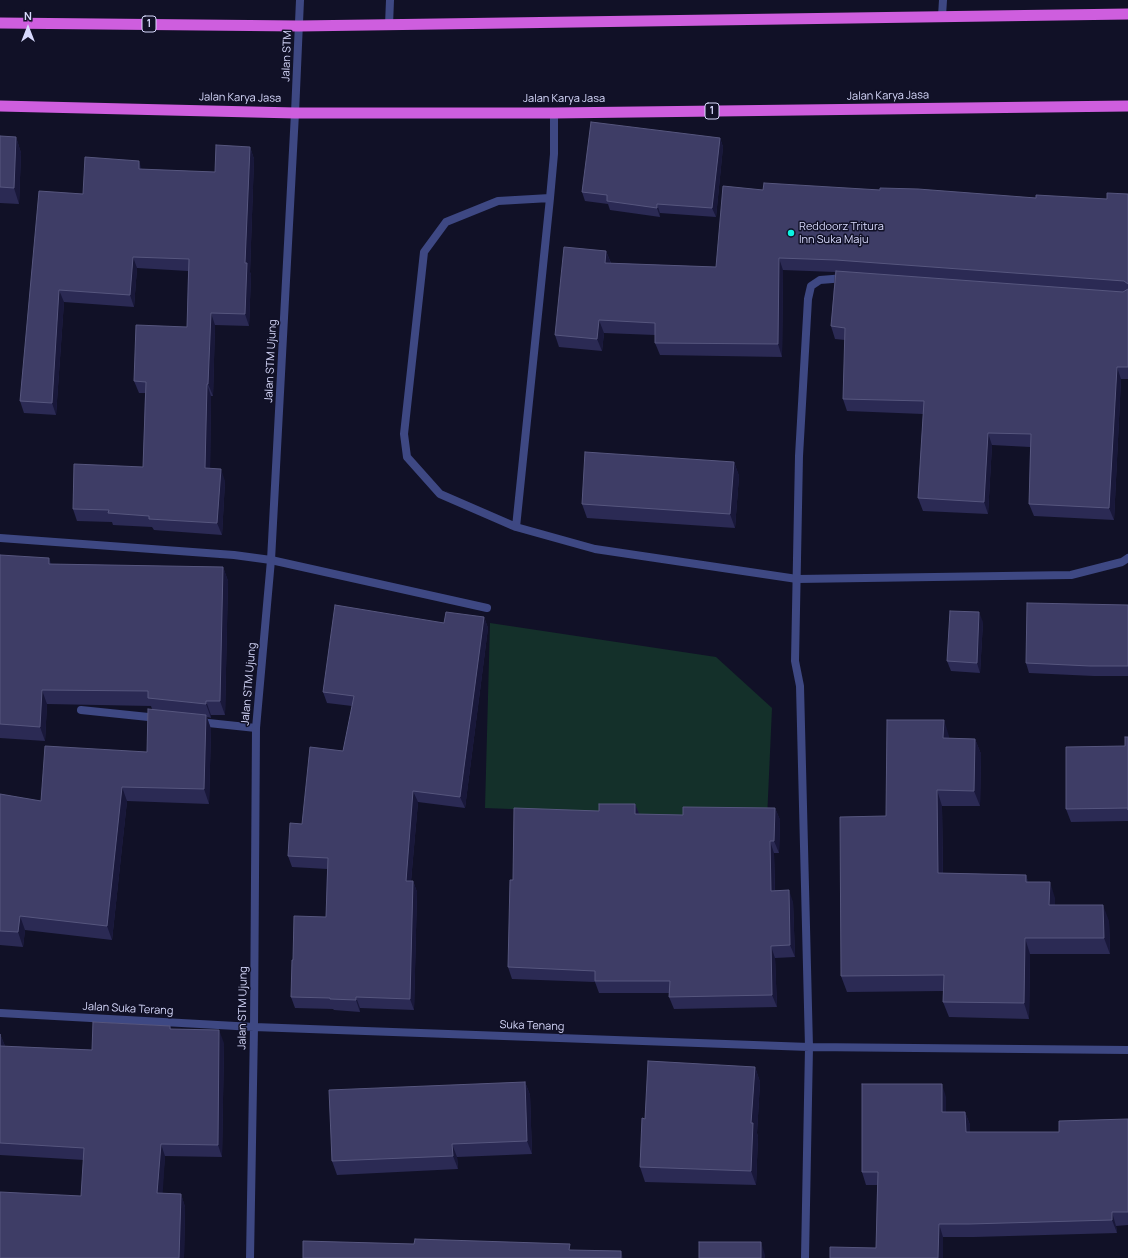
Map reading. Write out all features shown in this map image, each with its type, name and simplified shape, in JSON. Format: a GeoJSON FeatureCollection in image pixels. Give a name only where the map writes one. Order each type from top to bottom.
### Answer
{"type":"FeatureCollection","features":[{"type":"Feature","properties":{"kind":"highway","name":"1"},"geometry":{"type":"LineString","coordinates":[[0,23],[299,26],[1128,14]]}},
{"type":"Feature","properties":{"kind":"highway","name":"Jalan Karya Jasa"},"geometry":{"type":"LineString","coordinates":[[0,106],[295,112],[554,112],[1128,106]]}},
{"type":"Feature","properties":{"kind":"street","name":"Jalan STM"},"geometry":{"type":"LineString","coordinates":[[295,112],[300,0]]}},
{"type":"Feature","properties":{"kind":"street"},"geometry":{"type":"LineString","coordinates":[[389,25],[390,0]]}},
{"type":"Feature","properties":{"kind":"street"},"geometry":{"type":"LineString","coordinates":[[942,16],[943,0]]}},
{"type":"Feature","properties":{"kind":"street","name":"Jalan STM Ujung"},"geometry":{"type":"LineString","coordinates":[[250,1258],[254,1027],[256,728],[271,560],[295,112]]}},
{"type":"Feature","properties":{"kind":"street"},"geometry":{"type":"LineString","coordinates":[[516,527],[550,198],[554,154],[554,112]]}},
{"type":"Feature","properties":{"kind":"street"},"geometry":{"type":"LineString","coordinates":[[550,198],[498,201],[446,222],[424,252],[404,434],[407,457],[440,494],[516,527],[595,549],[797,579],[1071,575],[1122,562],[1128,558]]}},
{"type":"Feature","properties":{"kind":"street"},"geometry":{"type":"LineString","coordinates":[[806,1258],[809,1047],[800,686],[794,661],[799,456],[808,299],[812,286],[820,280],[840,278],[856,279]]}},
{"type":"Feature","properties":{"kind":"street"},"geometry":{"type":"LineString","coordinates":[[0,538],[234,555],[271,560],[487,608]]}},
{"type":"Feature","properties":{"kind":"street"},"geometry":{"type":"LineString","coordinates":[[81,710],[165,719]]}},
{"type":"Feature","properties":{"kind":"street"},"geometry":{"type":"LineString","coordinates":[[188,721],[256,728]]}},
{"type":"Feature","properties":{"kind":"street","name":"Jalan Suka Terang"},"geometry":{"type":"LineString","coordinates":[[0,1013],[254,1027]]}},
{"type":"Feature","properties":{"kind":"street","name":"Suka Tenang"},"geometry":{"type":"LineString","coordinates":[[254,1027],[809,1047],[1128,1050]]}},
{"type":"Feature","properties":{"kind":"green space"},"geometry":{"type":"Polygon","coordinates":[[[490,623],[716,657],[772,708],[767,819],[485,808],[490,623]]]}},
{"type":"Feature","properties":{"kind":"building"},"geometry":{"type":"Polygon","coordinates":[[[591,122],[720,138],[712,208],[657,204],[657,208],[607,201],[607,195],[582,192],[591,122]]]}},
{"type":"Feature","properties":{"kind":"building"},"geometry":{"type":"Polygon","coordinates":[[[0,136],[16,137],[14,188],[0,187],[0,136]]]}},
{"type":"Feature","properties":{"kind":"building"},"geometry":{"type":"Polygon","coordinates":[[[216,145],[250,147],[245,263],[247,263],[245,314],[211,313],[207,384],[205,468],[221,469],[217,523],[149,519],[149,516],[108,513],[109,510],[73,509],[74,464],[143,467],[146,382],[134,381],[136,325],[187,327],[189,259],[133,257],[130,295],[59,290],[52,403],[20,401],[39,191],[83,194],[85,157],[139,161],[139,169],[215,172],[216,145]]]}},
{"type":"Feature","properties":{"kind":"building"},"geometry":{"type":"Polygon","coordinates":[[[764,183],[880,190],[880,188],[918,189],[1036,198],[1036,195],[1107,199],[1107,193],[1128,194],[1128,284],[1124,281],[836,260],[779,258],[778,344],[655,343],[655,323],[599,320],[597,339],[555,335],[564,247],[606,251],[605,263],[716,267],[723,186],[763,190],[764,183]]]}},
{"type":"Feature","properties":{"kind":"building"},"geometry":{"type":"Polygon","coordinates":[[[836,271],[1123,292],[1128,289],[1128,367],[1117,367],[1109,508],[1029,504],[1031,434],[988,433],[984,502],[918,498],[924,401],[843,399],[845,328],[831,326],[836,271]]]}},
{"type":"Feature","properties":{"kind":"building"},"geometry":{"type":"Polygon","coordinates":[[[585,452],[734,462],[730,514],[582,504],[585,452]]]}},
{"type":"Feature","properties":{"kind":"building"},"geometry":{"type":"Polygon","coordinates":[[[0,555],[49,558],[49,564],[223,567],[220,701],[206,701],[206,704],[148,698],[148,691],[42,690],[40,727],[0,724],[0,555]]]}},
{"type":"Feature","properties":{"kind":"building"},"geometry":{"type":"Polygon","coordinates":[[[1027,603],[1128,605],[1128,666],[1026,663],[1027,603]]]}},
{"type":"Feature","properties":{"kind":"building"},"geometry":{"type":"Polygon","coordinates":[[[335,605],[444,623],[446,612],[484,617],[460,797],[413,791],[406,881],[413,881],[410,999],[356,997],[356,1000],[291,997],[294,916],[326,917],[328,858],[288,856],[290,823],[302,824],[310,747],[343,751],[354,696],[323,692],[335,605]]]}},
{"type":"Feature","properties":{"kind":"building"},"geometry":{"type":"Polygon","coordinates":[[[950,611],[979,612],[977,663],[947,661],[950,611]]]}},
{"type":"Feature","properties":{"kind":"building"},"geometry":{"type":"Polygon","coordinates":[[[148,709],[206,715],[204,789],[122,787],[107,926],[20,916],[18,932],[0,931],[0,794],[41,801],[45,746],[147,752],[148,709]]]}},
{"type":"Feature","properties":{"kind":"building"},"geometry":{"type":"Polygon","coordinates":[[[887,720],[944,720],[943,738],[975,739],[974,791],[937,790],[938,873],[1026,875],[1026,882],[1050,882],[1049,905],[1103,905],[1104,938],[1025,938],[1024,1003],[943,1002],[944,975],[841,976],[840,817],[886,816],[887,720]]]}},
{"type":"Feature","properties":{"kind":"building"},"geometry":{"type":"Polygon","coordinates":[[[1125,737],[1128,737],[1128,808],[1066,809],[1066,747],[1125,746],[1125,737]]]}},
{"type":"Feature","properties":{"kind":"building"},"geometry":{"type":"Polygon","coordinates":[[[599,804],[635,804],[635,814],[683,815],[683,807],[775,808],[774,841],[770,841],[771,891],[789,890],[790,945],[771,946],[772,995],[669,997],[670,981],[595,981],[595,971],[508,967],[510,880],[513,880],[514,808],[599,811],[599,804]]]}},
{"type":"Feature","properties":{"kind":"building"},"geometry":{"type":"Polygon","coordinates":[[[93,1022],[170,1026],[170,1029],[219,1030],[218,1145],[161,1144],[157,1193],[181,1194],[179,1258],[0,1258],[0,1192],[81,1196],[84,1148],[0,1143],[0,1046],[92,1050],[93,1022]]]}},
{"type":"Feature","properties":{"kind":"building"},"geometry":{"type":"Polygon","coordinates":[[[648,1061],[755,1067],[751,1123],[753,1123],[751,1171],[640,1167],[642,1118],[645,1119],[648,1061]]]}},
{"type":"Feature","properties":{"kind":"building"},"geometry":{"type":"Polygon","coordinates":[[[525,1082],[527,1141],[452,1144],[453,1156],[332,1161],[329,1090],[525,1082]]]}},
{"type":"Feature","properties":{"kind":"building"},"geometry":{"type":"Polygon","coordinates":[[[862,1084],[942,1084],[942,1112],[965,1112],[966,1132],[1059,1132],[1059,1121],[1128,1119],[1128,1212],[1112,1212],[1112,1220],[939,1224],[938,1258],[830,1258],[830,1247],[876,1248],[878,1172],[862,1172],[862,1084]]]}},
{"type":"Feature","properties":{"kind":"building"},"geometry":{"type":"Polygon","coordinates":[[[415,1239],[570,1244],[569,1250],[621,1251],[621,1258],[303,1258],[303,1241],[414,1244],[415,1239]]]}},
{"type":"Feature","properties":{"kind":"building"},"geometry":{"type":"Polygon","coordinates":[[[699,1242],[761,1242],[761,1258],[699,1258],[699,1242]]]}},
{"type":"Feature","properties":{"kind":"place","name":"Reddoorz Tritura Inn Suka Maju"},"geometry":{"type":"Point","coordinates":[791,233]}}]}
